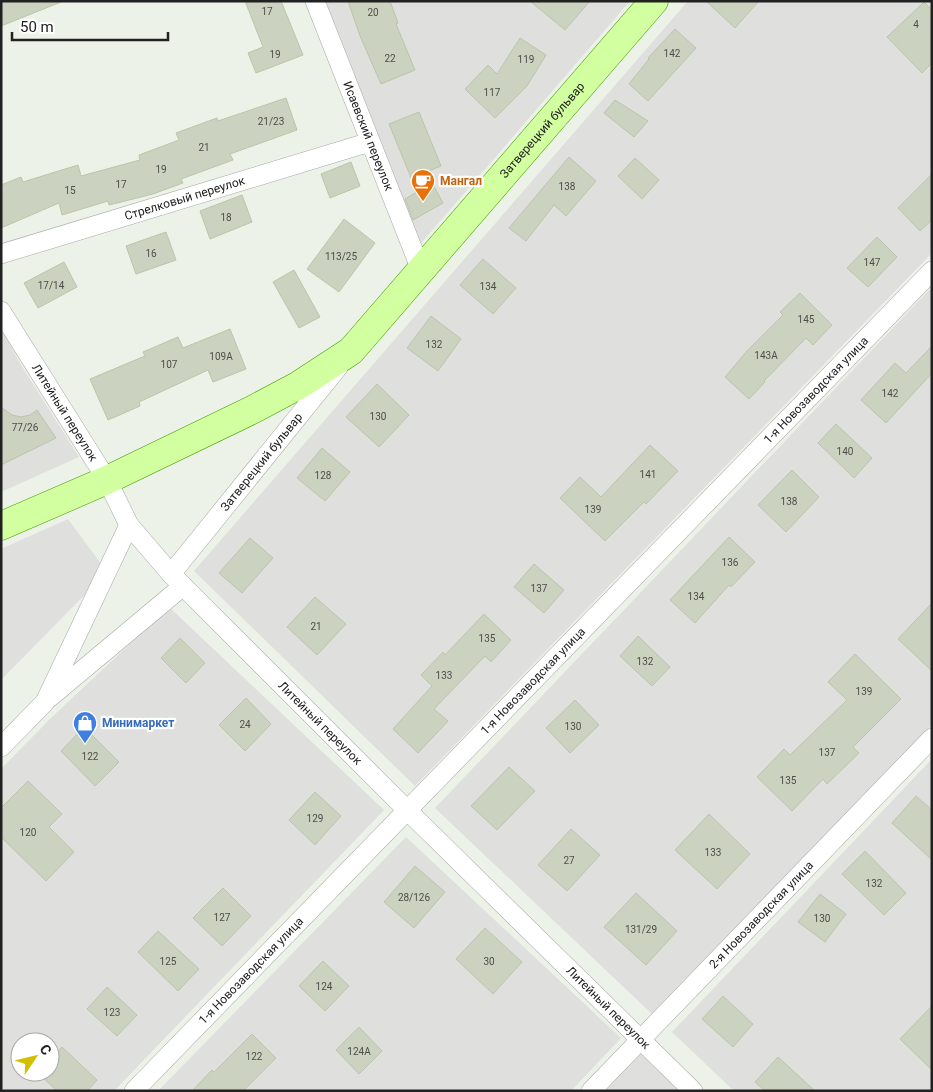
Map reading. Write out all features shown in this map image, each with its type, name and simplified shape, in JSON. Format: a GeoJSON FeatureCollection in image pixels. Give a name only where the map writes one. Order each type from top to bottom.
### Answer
{"type":"FeatureCollection","features":[{"type":"Feature","properties":{"kind":"main road","name":"Затверецкий бульвар"},"geometry":{"type":"LineString","coordinates":[[1,526],[107,480],[254,409],[299,384],[351,351],[654,1]]}},
{"type":"Feature","properties":{"kind":"street","name":"Исаевский переулок"},"geometry":{"type":"LineString","coordinates":[[315,1],[421,270]]}},
{"type":"Feature","properties":{"kind":"street","name":"Стрелковый переулок"},"geometry":{"type":"LineString","coordinates":[[1,254],[370,142]]}},
{"type":"Feature","properties":{"kind":"street","name":"1-я Новозаводская улица"},"geometry":{"type":"LineString","coordinates":[[134,1091],[932,271]]}},
{"type":"Feature","properties":{"kind":"street","name":"Литейный переулок"},"geometry":{"type":"LineString","coordinates":[[1,311],[107,480],[129,525],[177,580],[408,811],[693,1091]]}},
{"type":"Feature","properties":{"kind":"street","name":"Затверецкий бульвар"},"geometry":{"type":"LineString","coordinates":[[1,747],[45,702],[177,580],[351,351]]}},
{"type":"Feature","properties":{"kind":"street","name":"Затверецкий бульвар"},"geometry":{"type":"LineString","coordinates":[[45,702],[129,525]]}},
{"type":"Feature","properties":{"kind":"street","name":"2-я Новозаводская улица"},"geometry":{"type":"LineString","coordinates":[[591,1091],[932,738]]}},
{"type":"Feature","properties":{"kind":"shaded area"},"geometry":{"type":"Polygon","coordinates":[[[322,1],[630,1],[417,248],[322,1]]]}},
{"type":"Feature","properties":{"kind":"shaded area"},"geometry":{"type":"Polygon","coordinates":[[[688,1],[932,1],[932,253],[415,786],[194,571],[688,1]]]}},
{"type":"Feature","properties":{"kind":"shaded area"},"geometry":{"type":"Polygon","coordinates":[[[932,287],[932,725],[652,1014],[435,808],[932,287]]]}},
{"type":"Feature","properties":{"kind":"shaded area"},"geometry":{"type":"Polygon","coordinates":[[[1,328],[21,365],[79,457],[1,492],[1,328]]]}},
{"type":"Feature","properties":{"kind":"shaded area"},"geometry":{"type":"Polygon","coordinates":[[[68,519],[107,572],[1,680],[1,549],[68,519]]]}},
{"type":"Feature","properties":{"kind":"shaded area"},"geometry":{"type":"Polygon","coordinates":[[[169,607],[384,810],[114,1091],[1,1091],[1,769],[50,719],[169,607]]]}},
{"type":"Feature","properties":{"kind":"shaded area"},"geometry":{"type":"Polygon","coordinates":[[[932,759],[932,1091],[734,1091],[672,1032],[932,759]]]}},
{"type":"Feature","properties":{"kind":"shaded area"},"geometry":{"type":"Polygon","coordinates":[[[406,837],[621,1038],[571,1091],[158,1091],[406,837]]]}},
{"type":"Feature","properties":{"kind":"shaded area"},"geometry":{"type":"Polygon","coordinates":[[[640,1053],[679,1091],[604,1091],[640,1053]]]}},
{"type":"Feature","properties":{"kind":"building"},"geometry":{"type":"Polygon","coordinates":[[[1,1],[61,1],[61,2],[1,26],[1,1]]]}},
{"type":"Feature","properties":{"kind":"building"},"geometry":{"type":"Polygon","coordinates":[[[245,1],[281,1],[303,55],[256,73],[248,53],[263,47],[245,1]]]}},
{"type":"Feature","properties":{"kind":"building"},"geometry":{"type":"Polygon","coordinates":[[[348,1],[390,1],[398,23],[396,24],[415,70],[381,84],[360,36],[348,1]]]}},
{"type":"Feature","properties":{"kind":"building"},"geometry":{"type":"Polygon","coordinates":[[[530,1],[590,1],[565,30],[530,1]]]}},
{"type":"Feature","properties":{"kind":"building"},"geometry":{"type":"Polygon","coordinates":[[[706,1],[759,1],[735,28],[706,1]]]}},
{"type":"Feature","properties":{"kind":"building"},"geometry":{"type":"Polygon","coordinates":[[[924,2],[932,10],[932,63],[922,73],[887,37],[924,2]]]}},
{"type":"Feature","properties":{"kind":"building"},"geometry":{"type":"Polygon","coordinates":[[[675,29],[696,48],[648,101],[629,84],[648,58],[675,29]]]}},
{"type":"Feature","properties":{"kind":"building"},"geometry":{"type":"Polygon","coordinates":[[[520,38],[546,55],[527,86],[495,118],[465,89],[488,65],[497,74],[520,38]]]}},
{"type":"Feature","properties":{"kind":"building"},"geometry":{"type":"Polygon","coordinates":[[[286,98],[297,130],[230,154],[233,160],[181,179],[183,183],[153,194],[109,205],[108,201],[62,215],[59,203],[1,228],[1,185],[21,177],[23,182],[78,165],[81,176],[140,160],[139,155],[179,140],[176,133],[217,118],[218,121],[286,98]]]}},
{"type":"Feature","properties":{"kind":"building"},"geometry":{"type":"Polygon","coordinates":[[[615,100],[648,121],[634,137],[604,113],[615,100]]]}},
{"type":"Feature","properties":{"kind":"building"},"geometry":{"type":"Polygon","coordinates":[[[419,112],[441,166],[426,172],[443,203],[413,220],[405,199],[417,192],[389,124],[419,112]]]}},
{"type":"Feature","properties":{"kind":"building"},"geometry":{"type":"Polygon","coordinates":[[[569,157],[596,181],[566,216],[554,205],[526,241],[509,228],[569,157]]]}},
{"type":"Feature","properties":{"kind":"building"},"geometry":{"type":"Polygon","coordinates":[[[635,158],[659,180],[642,199],[618,176],[635,158]]]}},
{"type":"Feature","properties":{"kind":"building"},"geometry":{"type":"Polygon","coordinates":[[[351,162],[360,186],[330,198],[321,174],[351,162]]]}},
{"type":"Feature","properties":{"kind":"building"},"geometry":{"type":"Polygon","coordinates":[[[932,174],[932,220],[920,231],[898,208],[932,174]]]}},
{"type":"Feature","properties":{"kind":"building"},"geometry":{"type":"Polygon","coordinates":[[[242,195],[252,222],[210,239],[200,211],[242,195]]]}},
{"type":"Feature","properties":{"kind":"building"},"geometry":{"type":"Polygon","coordinates":[[[344,219],[375,243],[339,292],[307,269],[344,219]]]}},
{"type":"Feature","properties":{"kind":"building"},"geometry":{"type":"Polygon","coordinates":[[[166,232],[176,260],[136,274],[126,246],[166,232]]]}},
{"type":"Feature","properties":{"kind":"building"},"geometry":{"type":"Polygon","coordinates":[[[877,237],[897,257],[868,287],[847,268],[877,237]]]}},
{"type":"Feature","properties":{"kind":"building"},"geometry":{"type":"Polygon","coordinates":[[[483,259],[516,288],[493,314],[460,285],[483,259]]]}},
{"type":"Feature","properties":{"kind":"building"},"geometry":{"type":"Polygon","coordinates":[[[64,262],[77,287],[38,308],[24,283],[64,262]]]}},
{"type":"Feature","properties":{"kind":"building"},"geometry":{"type":"Polygon","coordinates":[[[294,270],[320,317],[299,328],[273,282],[294,270]]]}},
{"type":"Feature","properties":{"kind":"building"},"geometry":{"type":"Polygon","coordinates":[[[800,293],[832,325],[813,345],[806,338],[749,399],[725,377],[747,351],[783,315],[780,312],[800,293]]]}},
{"type":"Feature","properties":{"kind":"building"},"geometry":{"type":"Polygon","coordinates":[[[431,316],[461,339],[438,371],[407,348],[431,316]]]}},
{"type":"Feature","properties":{"kind":"building"},"geometry":{"type":"Polygon","coordinates":[[[230,329],[246,369],[213,382],[208,370],[139,402],[140,406],[108,420],[90,379],[145,356],[143,352],[178,337],[183,348],[230,329]]]}},
{"type":"Feature","properties":{"kind":"building"},"geometry":{"type":"Polygon","coordinates":[[[932,346],[932,373],[886,423],[861,400],[895,363],[906,373],[932,346]]]}},
{"type":"Feature","properties":{"kind":"building"},"geometry":{"type":"Polygon","coordinates":[[[377,384],[409,415],[379,447],[346,417],[377,384]]]}},
{"type":"Feature","properties":{"kind":"building"},"geometry":{"type":"Polygon","coordinates":[[[1,407],[12,415],[21,417],[30,415],[37,410],[56,438],[1,465],[1,407]]]}},
{"type":"Feature","properties":{"kind":"building"},"geometry":{"type":"Polygon","coordinates":[[[836,424],[872,458],[854,478],[818,443],[836,424]]]}},
{"type":"Feature","properties":{"kind":"building"},"geometry":{"type":"Polygon","coordinates":[[[650,445],[678,471],[646,504],[644,502],[605,541],[560,498],[580,477],[601,497],[650,445]]]}},
{"type":"Feature","properties":{"kind":"building"},"geometry":{"type":"Polygon","coordinates":[[[322,448],[350,472],[325,501],[297,478],[322,448]]]}},
{"type":"Feature","properties":{"kind":"building"},"geometry":{"type":"Polygon","coordinates":[[[792,470],[819,497],[786,532],[758,505],[792,470]]]}},
{"type":"Feature","properties":{"kind":"building"},"geometry":{"type":"Polygon","coordinates":[[[729,537],[755,562],[731,587],[729,585],[695,623],[670,600],[729,537]]]}},
{"type":"Feature","properties":{"kind":"building"},"geometry":{"type":"Polygon","coordinates":[[[250,538],[273,558],[242,593],[219,573],[250,538]]]}},
{"type":"Feature","properties":{"kind":"building"},"geometry":{"type":"Polygon","coordinates":[[[534,564],[564,590],[544,613],[514,587],[534,564]]]}},
{"type":"Feature","properties":{"kind":"building"},"geometry":{"type":"Polygon","coordinates":[[[315,597],[346,624],[317,655],[287,627],[315,597]]]}},
{"type":"Feature","properties":{"kind":"building"},"geometry":{"type":"Polygon","coordinates":[[[932,603],[932,671],[898,639],[932,603]]]}},
{"type":"Feature","properties":{"kind":"building"},"geometry":{"type":"Polygon","coordinates":[[[484,614],[511,640],[491,662],[485,656],[434,709],[448,721],[418,753],[393,729],[432,686],[421,675],[443,652],[445,655],[484,614]]]}},
{"type":"Feature","properties":{"kind":"building"},"geometry":{"type":"Polygon","coordinates":[[[638,636],[670,667],[652,686],[620,656],[638,636]]]}},
{"type":"Feature","properties":{"kind":"building"},"geometry":{"type":"Polygon","coordinates":[[[180,638],[205,663],[186,683],[161,658],[180,638]]]}},
{"type":"Feature","properties":{"kind":"building"},"geometry":{"type":"Polygon","coordinates":[[[855,654],[901,699],[853,747],[859,753],[827,784],[823,779],[792,811],[757,777],[784,749],[790,755],[847,700],[828,682],[855,654]]]}},
{"type":"Feature","properties":{"kind":"building"},"geometry":{"type":"Polygon","coordinates":[[[246,698],[271,724],[245,751],[219,725],[246,698]]]}},
{"type":"Feature","properties":{"kind":"building"},"geometry":{"type":"Polygon","coordinates":[[[575,700],[599,725],[570,753],[546,728],[575,700]]]}},
{"type":"Feature","properties":{"kind":"building"},"geometry":{"type":"Polygon","coordinates":[[[84,727],[119,762],[95,786],[61,751],[84,727]]]}},
{"type":"Feature","properties":{"kind":"building"},"geometry":{"type":"Polygon","coordinates":[[[509,767],[535,791],[497,830],[471,806],[509,767]]]}},
{"type":"Feature","properties":{"kind":"building"},"geometry":{"type":"Polygon","coordinates":[[[28,781],[62,814],[49,827],[74,852],[46,881],[1,837],[1,808],[28,781]]]}},
{"type":"Feature","properties":{"kind":"building"},"geometry":{"type":"Polygon","coordinates":[[[315,792],[341,816],[315,845],[289,820],[315,792]]]}},
{"type":"Feature","properties":{"kind":"building"},"geometry":{"type":"Polygon","coordinates":[[[916,796],[932,810],[932,860],[892,823],[916,796]]]}},
{"type":"Feature","properties":{"kind":"building"},"geometry":{"type":"Polygon","coordinates":[[[709,814],[750,854],[717,889],[675,850],[709,814]]]}},
{"type":"Feature","properties":{"kind":"building"},"geometry":{"type":"Polygon","coordinates":[[[571,829],[600,855],[567,891],[538,865],[571,829]]]}},
{"type":"Feature","properties":{"kind":"building"},"geometry":{"type":"Polygon","coordinates":[[[865,851],[906,893],[884,915],[842,874],[865,851]]]}},
{"type":"Feature","properties":{"kind":"building"},"geometry":{"type":"Polygon","coordinates":[[[415,866],[445,892],[414,928],[384,902],[415,866]]]}},
{"type":"Feature","properties":{"kind":"building"},"geometry":{"type":"Polygon","coordinates":[[[223,888],[251,916],[222,946],[193,918],[223,888]]]}},
{"type":"Feature","properties":{"kind":"building"},"geometry":{"type":"Polygon","coordinates":[[[636,893],[677,931],[646,965],[604,927],[636,893]]]}},
{"type":"Feature","properties":{"kind":"building"},"geometry":{"type":"Polygon","coordinates":[[[820,894],[846,914],[825,942],[798,922],[820,894]]]}},
{"type":"Feature","properties":{"kind":"building"},"geometry":{"type":"Polygon","coordinates":[[[485,928],[522,962],[493,994],[456,959],[485,928]]]}},
{"type":"Feature","properties":{"kind":"building"},"geometry":{"type":"Polygon","coordinates":[[[158,931],[199,969],[178,991],[138,952],[158,931]]]}},
{"type":"Feature","properties":{"kind":"building"},"geometry":{"type":"Polygon","coordinates":[[[323,961],[349,986],[325,1011],[299,986],[323,961]]]}},
{"type":"Feature","properties":{"kind":"building"},"geometry":{"type":"Polygon","coordinates":[[[107,987],[137,1015],[117,1036],[87,1009],[107,987]]]}},
{"type":"Feature","properties":{"kind":"building"},"geometry":{"type":"Polygon","coordinates":[[[723,996],[753,1024],[733,1047],[702,1019],[723,996]]]}},
{"type":"Feature","properties":{"kind":"building"},"geometry":{"type":"Polygon","coordinates":[[[932,1006],[932,1070],[900,1039],[932,1006]]]}},
{"type":"Feature","properties":{"kind":"building"},"geometry":{"type":"Polygon","coordinates":[[[359,1027],[382,1051],[359,1074],[336,1050],[359,1027]]]}},
{"type":"Feature","properties":{"kind":"building"},"geometry":{"type":"Polygon","coordinates":[[[252,1034],[276,1058],[243,1091],[192,1091],[212,1070],[214,1072],[252,1034]]]}},
{"type":"Feature","properties":{"kind":"building"},"geometry":{"type":"Polygon","coordinates":[[[62,1047],[97,1080],[87,1091],[57,1091],[48,1082],[60,1082],[60,1049],[62,1047]]]}},
{"type":"Feature","properties":{"kind":"building"},"geometry":{"type":"Polygon","coordinates":[[[778,1057],[815,1091],[765,1091],[755,1082],[778,1057]]]}},
{"type":"Feature","properties":{"kind":"place","name":"Мангал"},"geometry":{"type":"Point","coordinates":[423,202]}},
{"type":"Feature","properties":{"kind":"place","name":"Минимаркет"},"geometry":{"type":"Point","coordinates":[85,744]}}]}
